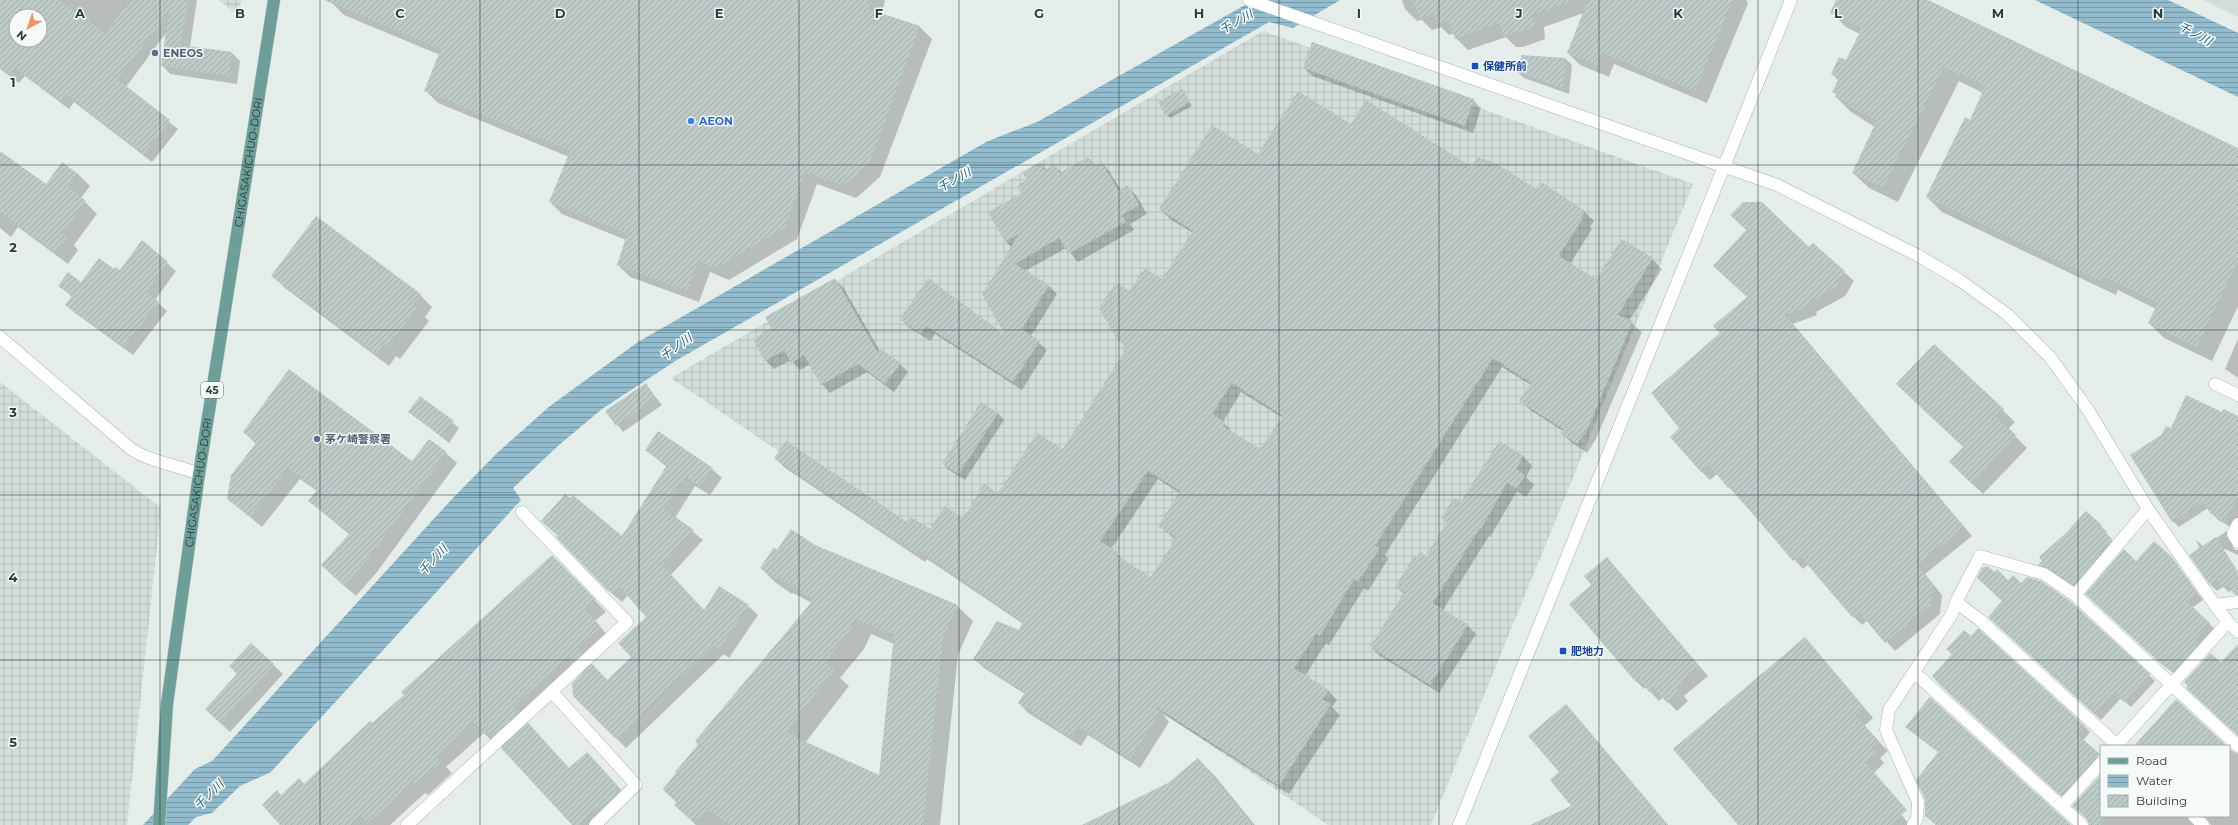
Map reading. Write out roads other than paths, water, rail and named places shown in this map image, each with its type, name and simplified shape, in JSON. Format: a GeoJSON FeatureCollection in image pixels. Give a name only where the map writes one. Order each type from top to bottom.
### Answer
{"type":"FeatureCollection","features":[{"type":"Feature","properties":{"kind":"main road","name":"CHIGASAKICHUO-DORI"},"geometry":{"type":"LineString","coordinates":[[159,825],[167,704],[199,474],[274,0]]}},
{"type":"Feature","properties":{"kind":"street"},"geometry":{"type":"LineString","coordinates":[[1249,0],[1335,32],[1777,185],[1917,255],[1958,279],[2008,315],[2050,357],[2088,410],[2148,509],[2214,605],[2238,632]]}},
{"type":"Feature","properties":{"kind":"street"},"geometry":{"type":"LineString","coordinates":[[1459,825],[1791,0]]}},
{"type":"Feature","properties":{"kind":"street"},"geometry":{"type":"LineString","coordinates":[[0,337],[131,449],[142,456],[179,466],[199,474]]}},
{"type":"Feature","properties":{"kind":"street"},"geometry":{"type":"LineString","coordinates":[[2215,384],[2238,395]]}},
{"type":"Feature","properties":{"kind":"street"},"geometry":{"type":"LineString","coordinates":[[2075,595],[2148,509]]}},
{"type":"Feature","properties":{"kind":"street"},"geometry":{"type":"LineString","coordinates":[[407,825],[627,622],[522,512]]}},
{"type":"Feature","properties":{"kind":"street"},"geometry":{"type":"LineString","coordinates":[[2238,524],[2233,534],[2238,542]]}},
{"type":"Feature","properties":{"kind":"street"},"geometry":{"type":"LineString","coordinates":[[1913,825],[1917,819],[1918,802],[1886,730],[1889,710],[1915,673],[1952,614],[1956,602],[1980,556],[2044,574],[2075,595],[2238,746]]}},
{"type":"Feature","properties":{"kind":"street"},"geometry":{"type":"LineString","coordinates":[[1956,602],[1980,620],[2116,745]]}},
{"type":"Feature","properties":{"kind":"street"},"geometry":{"type":"LineString","coordinates":[[2214,605],[2238,602]]}},
{"type":"Feature","properties":{"kind":"street"},"geometry":{"type":"LineString","coordinates":[[2118,745],[2228,622]]}},
{"type":"Feature","properties":{"kind":"street"},"geometry":{"type":"LineString","coordinates":[[1915,673],[2082,825]]}},
{"type":"Feature","properties":{"kind":"street"},"geometry":{"type":"LineString","coordinates":[[552,692],[636,784],[595,825]]}},
{"type":"Feature","properties":{"kind":"street"},"geometry":{"type":"LineString","coordinates":[[2062,806],[2100,764]]}},
{"type":"Feature","properties":{"kind":"street"},"geometry":{"type":"LineString","coordinates":[[2195,817],[2203,825]]}},
{"type":"Feature","properties":{"kind":"water","name":"千ノ川"},"geometry":{"type":"Polygon","coordinates":[[[1254,0],[1340,0],[1293,28],[1269,22],[677,360],[602,409],[559,445],[513,488],[521,500],[271,772],[240,786],[212,813],[196,817],[188,825],[143,825],[195,769],[212,761],[452,499],[496,454],[550,406],[638,342],[988,141],[1037,122],[1254,0]]]}},
{"type":"Feature","properties":{"kind":"water","name":"千ノ川"},"geometry":{"type":"Polygon","coordinates":[[[2035,0],[2168,0],[2238,33],[2238,97],[2035,0]]]}},
{"type":"Feature","properties":{"kind":"place","name":"ENEOS"},"geometry":{"type":"Point","coordinates":[155,53]}},
{"type":"Feature","properties":{"kind":"place","name":"保健所前"},"geometry":{"type":"Point","coordinates":[1475,66]}},
{"type":"Feature","properties":{"kind":"place","name":"AEON"},"geometry":{"type":"Point","coordinates":[691,121]}},
{"type":"Feature","properties":{"kind":"place","name":"茅ケ崎警察署"},"geometry":{"type":"Point","coordinates":[317,439]}},
{"type":"Feature","properties":{"kind":"place","name":"肥地力"},"geometry":{"type":"Point","coordinates":[1563,651]}}]}
